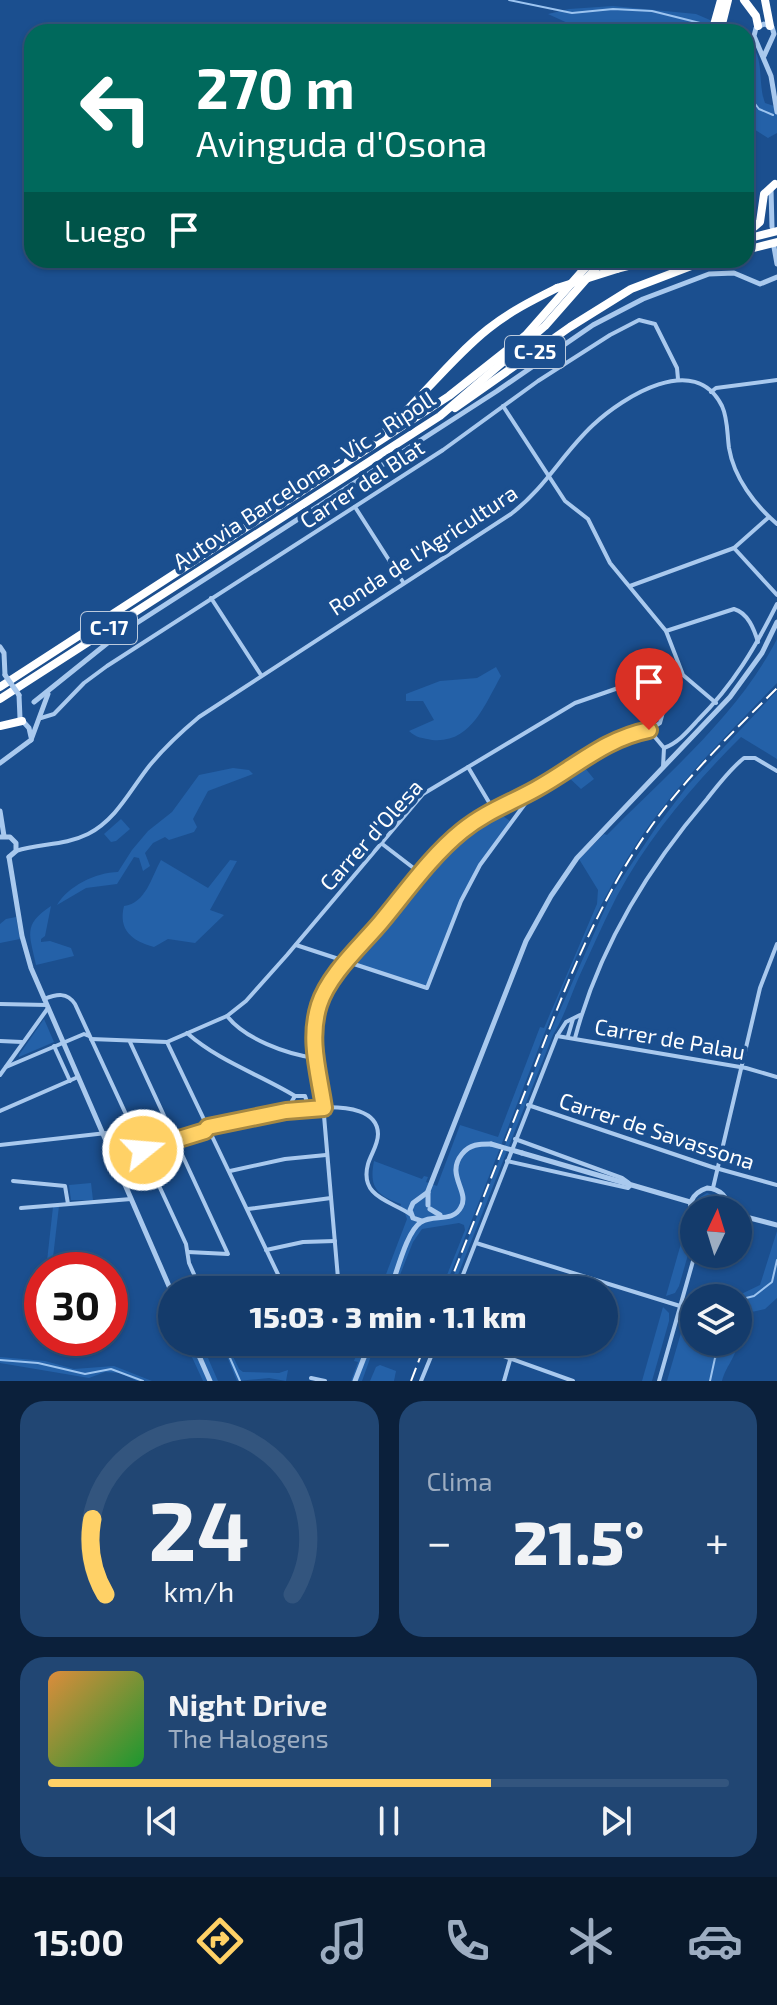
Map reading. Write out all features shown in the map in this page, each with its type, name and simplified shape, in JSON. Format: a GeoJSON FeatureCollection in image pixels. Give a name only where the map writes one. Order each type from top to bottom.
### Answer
{"type":"FeatureCollection","features":[{"type":"Feature","properties":{"kind":"highway"},"geometry":{"type":"LineString","coordinates":[[744,0],[756,16],[758,26]]}},
{"type":"Feature","properties":{"kind":"highway"},"geometry":{"type":"LineString","coordinates":[[765,0],[770,26]]}},
{"type":"Feature","properties":{"kind":"highway"},"geometry":{"type":"LineString","coordinates":[[715,24],[723,4]]}},
{"type":"Feature","properties":{"kind":"highway"},"geometry":{"type":"LineString","coordinates":[[721,24],[723,4]]}},
{"type":"Feature","properties":{"kind":"highway"},"geometry":{"type":"LineString","coordinates":[[754,228],[760,222],[764,194],[776,183]]}},
{"type":"Feature","properties":{"kind":"highway"},"geometry":{"type":"LineString","coordinates":[[754,234],[775,229]]}},
{"type":"Feature","properties":{"kind":"highway"},"geometry":{"type":"LineString","coordinates":[[754,248],[776,244]]}},
{"type":"Feature","properties":{"kind":"highway","name":"Autovia Barcelona - Vic - Ripoll"},"geometry":{"type":"LineString","coordinates":[[0,687],[449,396],[499,359],[533,328],[585,268]]}},
{"type":"Feature","properties":{"kind":"highway","name":"Autovia Barcelona - Vic - Ripoll"},"geometry":{"type":"LineString","coordinates":[[0,699],[440,416],[545,326],[596,268]]}},
{"type":"Feature","properties":{"kind":"highway","name":"C-25"},"geometry":{"type":"LineString","coordinates":[[367,450],[487,330],[519,307],[557,288],[621,268]]}},
{"type":"Feature","properties":{"kind":"highway","name":"C-25"},"geometry":{"type":"LineString","coordinates":[[440,416],[631,289],[686,268]]}},
{"type":"Feature","properties":{"kind":"highway"},"geometry":{"type":"LineString","coordinates":[[0,726],[24,722]]}},
{"type":"Feature","properties":{"kind":"street"},"geometry":{"type":"LineString","coordinates":[[764,56],[774,34],[770,26],[764,24],[758,26],[754,33],[771,76],[777,112]]}},
{"type":"Feature","properties":{"kind":"street"},"geometry":{"type":"LineString","coordinates":[[758,42],[769,43]]}},
{"type":"Feature","properties":{"kind":"street"},"geometry":{"type":"LineString","coordinates":[[775,229],[770,198],[776,183]]}},
{"type":"Feature","properties":{"kind":"street"},"geometry":{"type":"LineString","coordinates":[[776,244],[777,264]]}},
{"type":"Feature","properties":{"kind":"street"},"geometry":{"type":"LineString","coordinates":[[21,708],[48,693],[115,637],[497,391],[601,320],[643,299],[709,274],[734,273],[760,284],[777,277]]}},
{"type":"Feature","properties":{"kind":"street","name":"Carrer del Blat"},"geometry":{"type":"LineString","coordinates":[[39,720],[54,714],[84,683],[443,450],[610,335],[639,320],[650,322],[659,329],[677,368],[678,379]]}},
{"type":"Feature","properties":{"kind":"street"},"geometry":{"type":"LineString","coordinates":[[678,379],[696,382],[711,392],[724,409],[734,466],[751,496],[777,524]]}},
{"type":"Feature","properties":{"kind":"street","name":"Ronda de l'Agricultura"},"geometry":{"type":"LineString","coordinates":[[16,851],[30,846],[60,844],[86,835],[103,824],[115,814],[148,768],[177,736],[206,711],[511,514],[536,494],[582,436],[603,416],[642,392],[678,379]]}},
{"type":"Feature","properties":{"kind":"street"},"geometry":{"type":"LineString","coordinates":[[711,392],[716,388],[777,380]]}},
{"type":"Feature","properties":{"kind":"street"},"geometry":{"type":"LineString","coordinates":[[503,406],[569,506],[588,519],[610,563],[666,631],[683,675],[716,703]]}},
{"type":"Feature","properties":{"kind":"street"},"geometry":{"type":"LineString","coordinates":[[355,507],[403,582]]}},
{"type":"Feature","properties":{"kind":"street"},"geometry":{"type":"LineString","coordinates":[[630,586],[734,548],[769,517]]}},
{"type":"Feature","properties":{"kind":"street"},"geometry":{"type":"LineString","coordinates":[[734,548],[777,595]]}},
{"type":"Feature","properties":{"kind":"street"},"geometry":{"type":"LineString","coordinates":[[211,598],[261,675]]}},
{"type":"Feature","properties":{"kind":"street"},"geometry":{"type":"LineString","coordinates":[[664,748],[674,745],[716,703],[743,668],[777,604]]}},
{"type":"Feature","properties":{"kind":"street"},"geometry":{"type":"LineString","coordinates":[[666,631],[734,609],[740,611],[754,630],[758,642]]}},
{"type":"Feature","properties":{"kind":"street"},"geometry":{"type":"LineString","coordinates":[[410,1237],[425,1220],[429,1207],[428,1191],[526,941],[544,907],[577,858],[730,697],[756,662],[777,622]]}},
{"type":"Feature","properties":{"kind":"street"},"geometry":{"type":"LineString","coordinates":[[0,647],[5,657],[2,669],[19,695],[19,714],[31,740]]}},
{"type":"Feature","properties":{"kind":"street","name":"Carrer d'Olesa"},"geometry":{"type":"LineString","coordinates":[[6,1067],[84,1034],[90,1038],[130,1042],[167,1042],[227,1016],[246,1001],[296,945],[423,794],[575,703],[627,685],[643,687],[657,696],[663,712],[660,723],[649,730]]}},
{"type":"Feature","properties":{"kind":"street"},"geometry":{"type":"LineString","coordinates":[[0,763],[31,740],[48,693]]}},
{"type":"Feature","properties":{"kind":"street"},"geometry":{"type":"LineString","coordinates":[[19,695],[41,709]]}},
{"type":"Feature","properties":{"kind":"street"},"geometry":{"type":"LineString","coordinates":[[24,722],[39,720]]}},
{"type":"Feature","properties":{"kind":"street"},"geometry":{"type":"LineString","coordinates":[[338,1276],[324,1108],[315,1058],[313,1025],[320,1001],[347,962],[421,874],[460,832],[493,809],[536,789],[625,735],[649,730],[664,748],[663,767]]}},
{"type":"Feature","properties":{"kind":"street"},"geometry":{"type":"LineString","coordinates":[[575,1038],[618,928],[647,875],[679,832],[744,758],[755,758],[777,771]]}},
{"type":"Feature","properties":{"kind":"street"},"geometry":{"type":"LineString","coordinates":[[468,767],[493,809]]}},
{"type":"Feature","properties":{"kind":"street"},"geometry":{"type":"LineString","coordinates":[[296,945],[427,988],[461,901],[480,865],[536,789]]}},
{"type":"Feature","properties":{"kind":"street"},"geometry":{"type":"LineString","coordinates":[[0,811],[2,837],[15,841],[16,851],[9,857],[1,857]]}},
{"type":"Feature","properties":{"kind":"street","name":"Ronda de l'Agricultura"},"geometry":{"type":"LineString","coordinates":[[15,841],[30,846]]}},
{"type":"Feature","properties":{"kind":"street"},"geometry":{"type":"LineString","coordinates":[[381,843],[421,874]]}},
{"type":"Feature","properties":{"kind":"street"},"geometry":{"type":"LineString","coordinates":[[9,857],[26,952],[165,1276]]}},
{"type":"Feature","properties":{"kind":"street"},"geometry":{"type":"LineString","coordinates":[[713,1188],[760,988],[777,944]]}},
{"type":"Feature","properties":{"kind":"street"},"geometry":{"type":"LineString","coordinates":[[0,1075],[46,1004],[62,994],[70,997],[141,1147],[195,1276]]}},
{"type":"Feature","properties":{"kind":"street"},"geometry":{"type":"LineString","coordinates":[[0,1004],[46,1004]]}},
{"type":"Feature","properties":{"kind":"street"},"geometry":{"type":"LineString","coordinates":[[463,1276],[557,1036],[566,1022],[582,1014]]}},
{"type":"Feature","properties":{"kind":"street"},"geometry":{"type":"LineString","coordinates":[[227,1016],[232,1023],[264,1042],[315,1058]]}},
{"type":"Feature","properties":{"kind":"street"},"geometry":{"type":"LineString","coordinates":[[568,1037],[573,1019]]}},
{"type":"Feature","properties":{"kind":"street"},"geometry":{"type":"LineString","coordinates":[[187,1033],[225,1061],[295,1096],[307,1098],[309,1109]]}},
{"type":"Feature","properties":{"kind":"street","name":"Carrer de Palau"},"geometry":{"type":"LineString","coordinates":[[557,1036],[741,1067],[777,1077]]}},
{"type":"Feature","properties":{"kind":"street"},"geometry":{"type":"LineString","coordinates":[[0,1041],[23,1042]]}},
{"type":"Feature","properties":{"kind":"street"},"geometry":{"type":"LineString","coordinates":[[130,1042],[228,1254],[187,1252]]}},
{"type":"Feature","properties":{"kind":"street"},"geometry":{"type":"LineString","coordinates":[[167,1042],[278,1276]]}},
{"type":"Feature","properties":{"kind":"street"},"geometry":{"type":"LineString","coordinates":[[54,1046],[70,1081]]}},
{"type":"Feature","properties":{"kind":"street"},"geometry":{"type":"LineString","coordinates":[[0,1111],[78,1077]]}},
{"type":"Feature","properties":{"kind":"street"},"geometry":{"type":"LineString","coordinates":[[294,1110],[292,1101],[295,1096]]}},
{"type":"Feature","properties":{"kind":"street","name":"Carrer de Savassona"},"geometry":{"type":"LineString","coordinates":[[528,1105],[718,1169],[777,1185]]}},
{"type":"Feature","properties":{"kind":"street"},"geometry":{"type":"LineString","coordinates":[[114,1159],[141,1147],[205,1131],[208,1127],[294,1110],[336,1106],[355,1110],[374,1122],[378,1137],[368,1164],[368,1183],[379,1199],[425,1220],[454,1215],[461,1207],[463,1201],[455,1169],[459,1157],[467,1148],[478,1144],[491,1144],[680,1199]]}},
{"type":"Feature","properties":{"kind":"street"},"geometry":{"type":"LineString","coordinates":[[0,1145],[133,1130]]}},
{"type":"Feature","properties":{"kind":"street"},"geometry":{"type":"LineString","coordinates":[[515,1139],[622,1178],[631,1185]]}},
{"type":"Feature","properties":{"kind":"street"},"geometry":{"type":"LineString","coordinates":[[230,1171],[285,1159],[326,1155]]}},
{"type":"Feature","properties":{"kind":"street"},"geometry":{"type":"LineString","coordinates":[[507,1161],[628,1188],[631,1185]]}},
{"type":"Feature","properties":{"kind":"street"},"geometry":{"type":"LineString","coordinates":[[13,1181],[65,1186],[68,1204]]}},
{"type":"Feature","properties":{"kind":"street"},"geometry":{"type":"LineString","coordinates":[[695,1196],[700,1190],[713,1188],[723,1196]]}},
{"type":"Feature","properties":{"kind":"street"},"geometry":{"type":"LineString","coordinates":[[400,1207],[415,1203],[428,1191]]}},
{"type":"Feature","properties":{"kind":"street"},"geometry":{"type":"LineString","coordinates":[[248,1209],[331,1198]]}},
{"type":"Feature","properties":{"kind":"street"},"geometry":{"type":"LineString","coordinates":[[21,1208],[131,1199]]}},
{"type":"Feature","properties":{"kind":"street"},"geometry":{"type":"LineString","coordinates":[[415,1203],[445,1217]]}},
{"type":"Feature","properties":{"kind":"street"},"geometry":{"type":"LineString","coordinates":[[395,1276],[410,1237],[415,1203]]}},
{"type":"Feature","properties":{"kind":"street"},"geometry":{"type":"LineString","coordinates":[[752,1219],[777,1225]]}},
{"type":"Feature","properties":{"kind":"street"},"geometry":{"type":"LineString","coordinates":[[266,1250],[303,1242],[335,1241]]}},
{"type":"Feature","properties":{"kind":"street"},"geometry":{"type":"LineString","coordinates":[[476,1243],[680,1306],[659,1381]]}},
{"type":"Feature","properties":{"kind":"street"},"geometry":{"type":"LineString","coordinates":[[199,1356],[210,1381]]}},
{"type":"Feature","properties":{"kind":"street"},"geometry":{"type":"LineString","coordinates":[[355,1381],[365,1356]]}},
{"type":"Feature","properties":{"kind":"street"},"geometry":{"type":"LineString","coordinates":[[421,1381],[431,1356]]}},
{"type":"Feature","properties":{"kind":"street"},"geometry":{"type":"LineString","coordinates":[[502,1356],[573,1381]]}},
{"type":"Feature","properties":{"kind":"street"},"geometry":{"type":"LineString","coordinates":[[504,1381],[510,1359]]}},
{"type":"Feature","properties":{"kind":"street"},"geometry":{"type":"LineString","coordinates":[[311,1378],[325,1381]]}},
{"type":"Feature","properties":{"kind":"shaded area"},"geometry":{"type":"Polygon","coordinates":[[[613,6],[696,14],[719,24],[570,24],[548,14],[613,6]]]}},
{"type":"Feature","properties":{"kind":"shaded area"},"geometry":{"type":"Polygon","coordinates":[[[754,49],[759,60],[765,103],[777,107],[777,133],[768,138],[754,129],[754,49]]]}},
{"type":"Feature","properties":{"kind":"shaded area"},"geometry":{"type":"Polygon","coordinates":[[[777,639],[777,683],[668,800],[637,843],[603,901],[561,992],[449,1276],[447,1276],[465,1230],[464,1225],[459,1223],[422,1229],[413,1242],[400,1276],[385,1276],[407,1219],[405,1213],[399,1210],[401,1204],[376,1189],[374,1161],[422,1179],[428,1177],[426,1182],[437,1186],[460,1125],[498,1137],[540,1027],[544,1028],[597,904],[598,890],[579,859],[677,766],[722,718],[761,667],[777,639]]]}},
{"type":"Feature","properties":{"kind":"shaded area"},"geometry":{"type":"Polygon","coordinates":[[[496,667],[501,676],[467,729],[446,740],[423,738],[409,731],[434,720],[423,701],[406,701],[406,694],[440,681],[477,678],[496,667]]]}},
{"type":"Feature","properties":{"kind":"shaded area"},"geometry":{"type":"Polygon","coordinates":[[[777,691],[777,759],[741,737],[673,812],[643,852],[617,896],[553,1035],[458,1276],[454,1276],[545,1044],[612,893],[689,784],[777,691]]]}},
{"type":"Feature","properties":{"kind":"shaded area"},"geometry":{"type":"Polygon","coordinates":[[[584,763],[594,779],[581,789],[565,774],[584,763]]]}},
{"type":"Feature","properties":{"kind":"shaded area"},"geometry":{"type":"Polygon","coordinates":[[[233,768],[249,770],[253,774],[208,791],[193,819],[197,827],[194,832],[169,840],[165,837],[153,843],[145,853],[150,866],[143,871],[139,858],[134,857],[117,884],[86,888],[57,905],[68,892],[83,882],[118,872],[132,850],[148,831],[172,812],[199,775],[233,768]]]}},
{"type":"Feature","properties":{"kind":"shaded area"},"geometry":{"type":"Polygon","coordinates":[[[493,809],[510,821],[480,865],[461,901],[427,988],[347,963],[433,861],[493,809]]]}},
{"type":"Feature","properties":{"kind":"shaded area"},"geometry":{"type":"Polygon","coordinates":[[[121,819],[130,829],[111,842],[104,834],[121,819]]]}},
{"type":"Feature","properties":{"kind":"shaded area"},"geometry":{"type":"Polygon","coordinates":[[[161,860],[208,888],[230,860],[237,861],[210,910],[224,915],[195,943],[168,939],[154,947],[133,938],[125,928],[124,906],[143,895],[161,860]]]}},
{"type":"Feature","properties":{"kind":"shaded area"},"geometry":{"type":"Polygon","coordinates":[[[51,906],[41,942],[50,941],[71,948],[74,956],[36,965],[30,931],[36,919],[51,906]]]}},
{"type":"Feature","properties":{"kind":"shaded area"},"geometry":{"type":"Polygon","coordinates":[[[16,917],[20,939],[0,943],[0,924],[16,917]]]}},
{"type":"Feature","properties":{"kind":"shaded area"},"geometry":{"type":"Polygon","coordinates":[[[44,1019],[54,1042],[19,1057],[19,1055],[44,1019]]]}},
{"type":"Feature","properties":{"kind":"shaded area"},"geometry":{"type":"Polygon","coordinates":[[[91,1183],[93,1200],[71,1200],[69,1185],[91,1183]]]}},
{"type":"Feature","properties":{"kind":"shaded area"},"geometry":{"type":"Polygon","coordinates":[[[59,1206],[54,1252],[48,1252],[53,1207],[59,1206]]]}},
{"type":"Feature","properties":{"kind":"shaded area"},"geometry":{"type":"Polygon","coordinates":[[[777,1231],[777,1298],[765,1309],[752,1312],[752,1289],[760,1285],[777,1231]]]}},
{"type":"Feature","properties":{"kind":"shaded area"},"geometry":{"type":"Polygon","coordinates":[[[680,1247],[680,1268],[684,1268],[675,1293],[666,1296],[680,1247]]]}},
{"type":"Feature","properties":{"kind":"shaded area"},"geometry":{"type":"Polygon","coordinates":[[[663,1307],[669,1313],[669,1321],[652,1381],[642,1381],[663,1307]]]}},
{"type":"Feature","properties":{"kind":"shaded area"},"geometry":{"type":"Polygon","coordinates":[[[680,1336],[680,1356],[733,1356],[722,1381],[667,1381],[680,1336]]]}},
{"type":"Feature","properties":{"kind":"shaded area"},"geometry":{"type":"Polygon","coordinates":[[[191,1356],[207,1356],[218,1381],[203,1381],[191,1356]]]}},
{"type":"Feature","properties":{"kind":"shaded area"},"geometry":{"type":"Polygon","coordinates":[[[227,1356],[233,1356],[243,1372],[279,1373],[288,1370],[286,1381],[269,1378],[237,1381],[227,1356]]]}},
{"type":"Feature","properties":{"kind":"shaded area"},"geometry":{"type":"Polygon","coordinates":[[[356,1356],[371,1356],[362,1381],[351,1381],[358,1362],[354,1361],[356,1356]]]}},
{"type":"Feature","properties":{"kind":"shaded area"},"geometry":{"type":"Polygon","coordinates":[[[0,1357],[45,1361],[74,1369],[114,1366],[152,1381],[137,1381],[120,1373],[105,1372],[89,1378],[0,1363],[0,1357]]]}},
{"type":"Feature","properties":{"kind":"shaded area"},"geometry":{"type":"Polygon","coordinates":[[[380,1365],[396,1371],[394,1381],[370,1381],[380,1365]]]}},
{"type":"Feature","properties":{"kind":"waterway"},"geometry":{"type":"LineString","coordinates":[[509,0],[572,13],[613,9],[652,11],[704,24]]}},
{"type":"Feature","properties":{"kind":"waterway"},"geometry":{"type":"LineString","coordinates":[[754,102],[759,109],[773,115]]}},
{"type":"Feature","properties":{"kind":"waterway"},"geometry":{"type":"LineString","coordinates":[[752,1296],[772,1282],[777,1260]]}},
{"type":"Feature","properties":{"kind":"waterway"},"geometry":{"type":"LineString","coordinates":[[229,1356],[240,1381]]}},
{"type":"Feature","properties":{"kind":"waterway"},"geometry":{"type":"LineString","coordinates":[[710,1381],[717,1356]]}},
{"type":"Feature","properties":{"kind":"waterway"},"geometry":{"type":"LineString","coordinates":[[0,1360],[38,1363],[85,1374],[111,1369],[143,1381]]}},
{"type":"Feature","properties":{"kind":"railway"},"geometry":{"type":"LineString","coordinates":[[453,1276],[571,975],[614,885],[650,828],[679,791],[777,688]]}},
{"type":"Feature","properties":{"kind":"railway"},"geometry":{"type":"LineString","coordinates":[[411,1381],[421,1356]]}},
{"type":"Feature","properties":{"kind":"route"},"geometry":{"type":"LineString","coordinates":[[143,1150],[205,1131],[208,1127],[286,1111],[324,1108],[313,1025],[320,1001],[347,962],[421,874],[460,832],[493,809],[536,789],[610,742],[649,730]]}}]}
